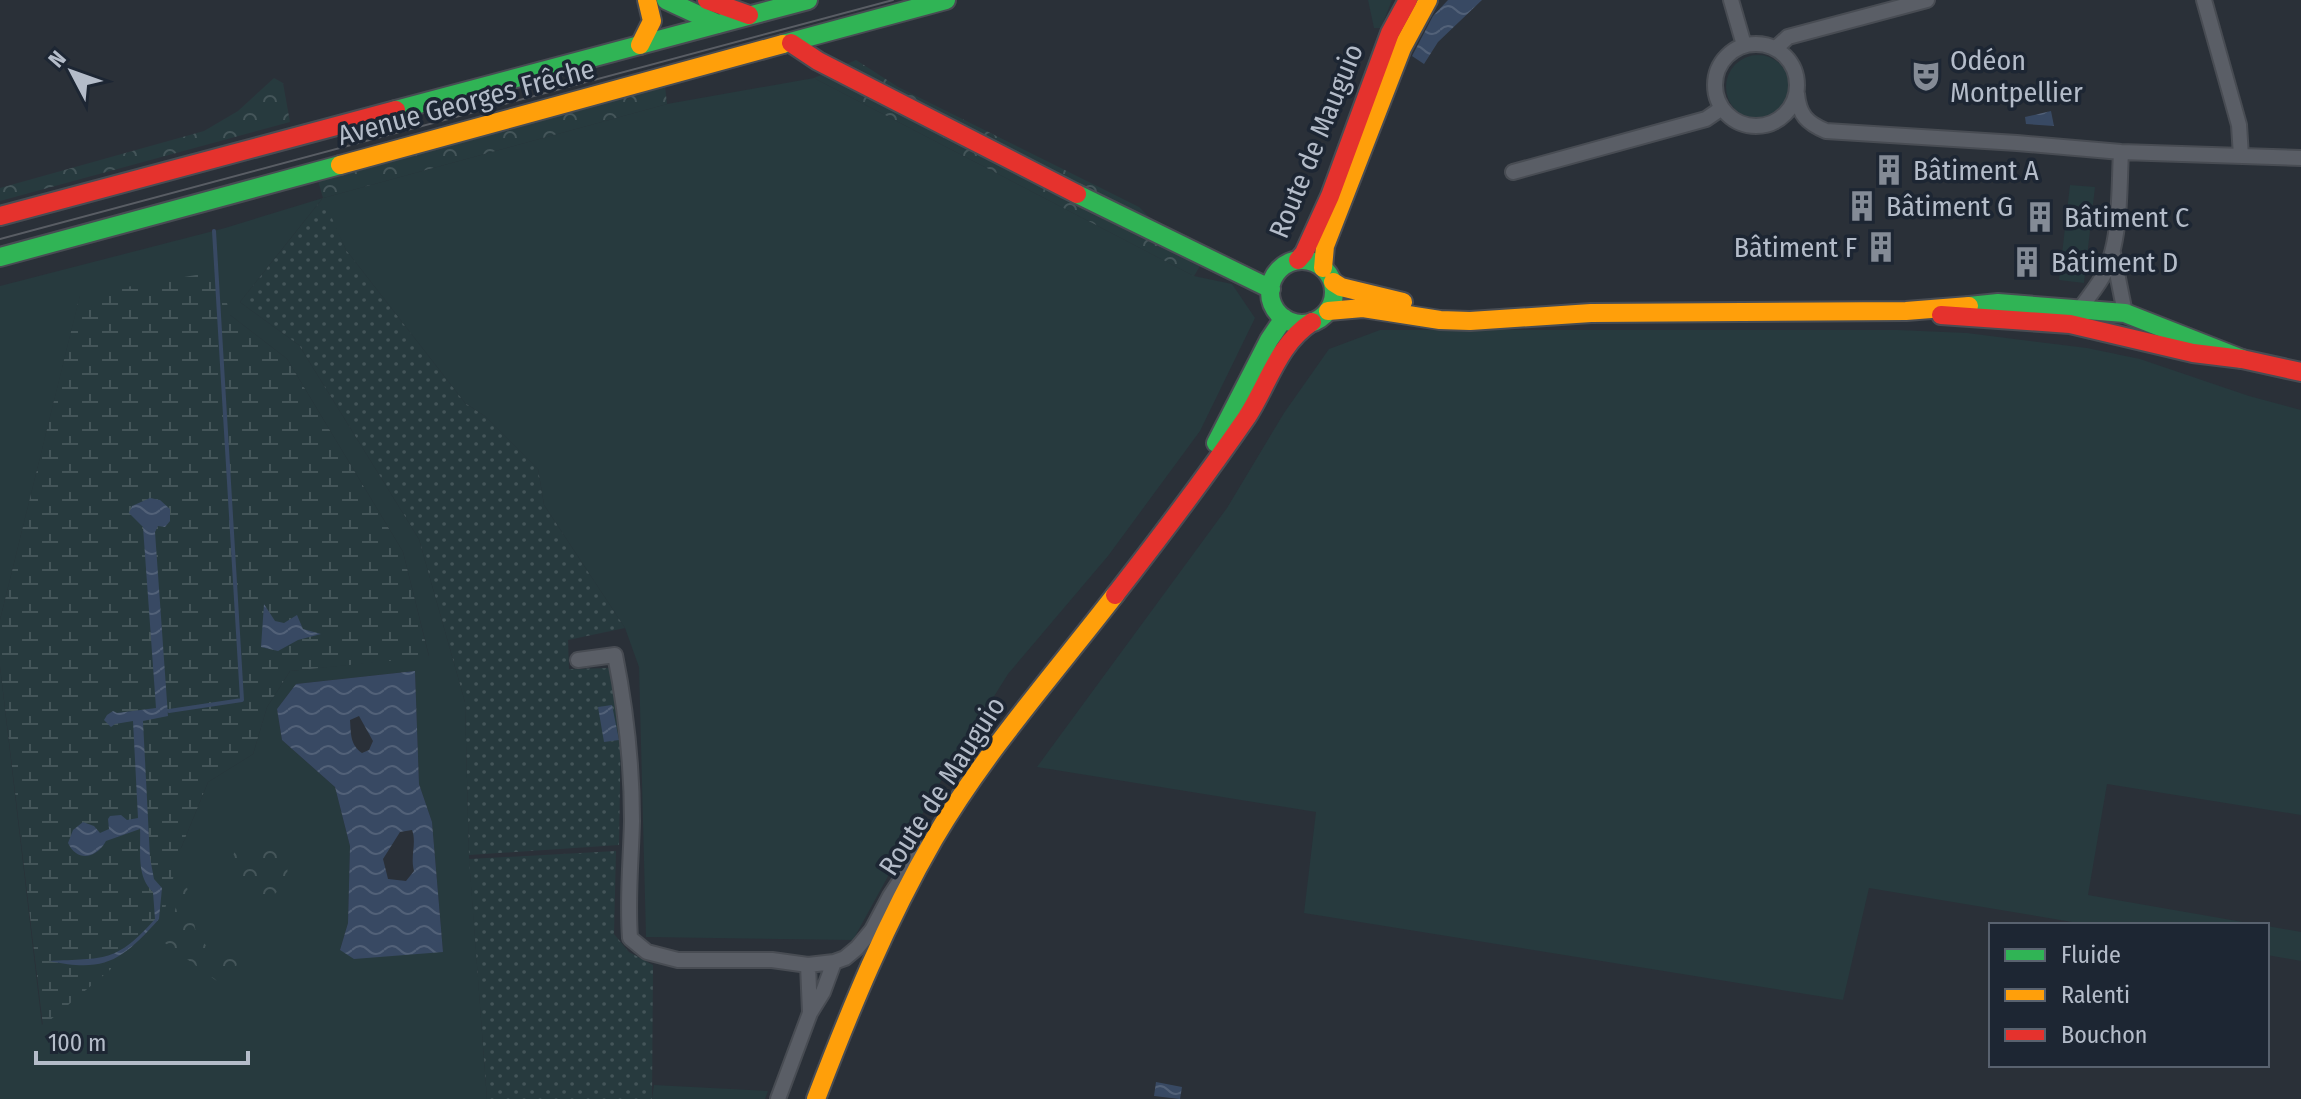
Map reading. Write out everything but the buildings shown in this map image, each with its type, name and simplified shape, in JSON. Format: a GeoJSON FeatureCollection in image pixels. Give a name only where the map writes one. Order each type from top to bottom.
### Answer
{"type":"FeatureCollection","features":[{"type":"Feature","properties":{"kind":"main road"},"geometry":{"type":"LineString","coordinates":[[640,45],[652,21],[647,0]]}},
{"type":"Feature","properties":{"kind":"main road"},"geometry":{"type":"LineString","coordinates":[[666,0],[718,24],[729,60]]}},
{"type":"Feature","properties":{"kind":"main road"},"geometry":{"type":"LineString","coordinates":[[707,0],[749,15],[762,51]]}},
{"type":"Feature","properties":{"kind":"main road","name":"Avenue Georges Frêche"},"geometry":{"type":"LineString","coordinates":[[0,216],[808,0]]}},
{"type":"Feature","properties":{"kind":"main road","name":"Avenue Georges Frêche"},"geometry":{"type":"LineString","coordinates":[[0,257],[946,0]]}},
{"type":"Feature","properties":{"kind":"main road","name":"Route de Mauguio"},"geometry":{"type":"LineString","coordinates":[[1298,260],[1330,196],[1390,33],[1408,0]]}},
{"type":"Feature","properties":{"kind":"main road","name":"Route de Mauguio"},"geometry":{"type":"LineString","coordinates":[[1328,275],[1325,246],[1395,64],[1428,0]]}},
{"type":"Feature","properties":{"kind":"main road"},"geometry":{"type":"LineString","coordinates":[[791,43],[832,69],[1157,235],[1271,289]]}},
{"type":"Feature","properties":{"kind":"main road"},"geometry":{"type":"LineString","coordinates":[[1513,316],[1413,304],[1341,287],[1307,261],[1298,260],[1279,270],[1271,289],[1273,305],[1284,318],[1302,324],[1312,322],[1328,311],[1363,308],[1440,320],[1470,321],[1513,316],[1906,311],[1998,303],[2125,313],[2242,359]]}},
{"type":"Feature","properties":{"kind":"main road"},"geometry":{"type":"LineString","coordinates":[[1328,275],[1334,292],[1328,311]]}},
{"type":"Feature","properties":{"kind":"main road"},"geometry":{"type":"LineString","coordinates":[[2080,309],[2099,317],[2121,336]]}},
{"type":"Feature","properties":{"kind":"main road"},"geometry":{"type":"LineString","coordinates":[[1906,311],[2061,323],[2193,353],[2242,359],[2301,372]]}},
{"type":"Feature","properties":{"kind":"main road"},"geometry":{"type":"LineString","coordinates":[[2004,318],[2028,314],[2080,320],[2125,313]]}},
{"type":"Feature","properties":{"kind":"main road","name":"Route de Mauguio"},"geometry":{"type":"LineString","coordinates":[[1164,531],[1284,318]]}},
{"type":"Feature","properties":{"kind":"main road","name":"Route de Mauguio"},"geometry":{"type":"LineString","coordinates":[[816,1099],[851,1007],[891,918],[935,838],[972,781],[1200,485],[1250,412],[1279,357],[1301,329],[1312,322]]}},
{"type":"Feature","properties":{"kind":"street"},"geometry":{"type":"LineString","coordinates":[[1731,0],[1744,45]]}},
{"type":"Feature","properties":{"kind":"street"},"geometry":{"type":"LineString","coordinates":[[1776,48],[1788,37],[1927,0]]}},
{"type":"Feature","properties":{"kind":"street"},"geometry":{"type":"LineString","coordinates":[[2204,0],[2239,125],[2241,156]]}},
{"type":"Feature","properties":{"kind":"street"},"geometry":{"type":"LineString","coordinates":[[1797,94],[1784,116],[1763,126],[1739,123],[1716,98],[1716,75],[1725,57],[1744,45],[1765,44],[1776,48],[1794,67],[1801,113],[1811,125],[1826,131],[2121,152],[2301,158]]}},
{"type":"Feature","properties":{"kind":"street"},"geometry":{"type":"LineString","coordinates":[[1513,172],[1706,119],[1722,108]]}},
{"type":"Feature","properties":{"kind":"street"},"geometry":{"type":"LineString","coordinates":[[2080,309],[2106,272],[2119,207],[2121,152]]}},
{"type":"Feature","properties":{"kind":"street"},"geometry":{"type":"LineString","coordinates":[[2112,249],[2125,313]]}},
{"type":"Feature","properties":{"kind":"street"},"geometry":{"type":"LineString","coordinates":[[578,660],[615,655],[627,718],[632,820],[627,897],[630,938],[647,952],[678,960],[772,960],[808,965],[845,958],[872,930],[917,854],[972,781]]}},
{"type":"Feature","properties":{"kind":"street"},"geometry":{"type":"LineString","coordinates":[[778,1099],[810,1013],[823,992],[834,962]]}},
{"type":"Feature","properties":{"kind":"street"},"geometry":{"type":"LineString","coordinates":[[808,965],[810,1013]]}},
{"type":"Feature","properties":{"kind":"green space"},"geometry":{"type":"Polygon","coordinates":[[[1368,0],[1392,0],[1381,28],[1374,28],[1368,0]]]}},
{"type":"Feature","properties":{"kind":"green space"},"geometry":{"type":"Polygon","coordinates":[[[1758,55],[1770,57],[1781,64],[1788,75],[1788,99],[1781,110],[1770,117],[1758,119],[1746,117],[1735,110],[1728,99],[1726,87],[1728,75],[1735,64],[1746,57],[1758,55]]]}},
{"type":"Feature","properties":{"kind":"green space"},"geometry":{"type":"Polygon","coordinates":[[[856,60],[898,87],[1139,207],[1161,229],[1207,254],[1194,276],[814,78],[856,60]]]}},
{"type":"Feature","properties":{"kind":"green space"},"geometry":{"type":"Polygon","coordinates":[[[274,78],[283,83],[290,122],[0,201],[0,188],[204,131],[238,111],[274,78]]]}},
{"type":"Feature","properties":{"kind":"green space"},"geometry":{"type":"Polygon","coordinates":[[[814,78],[1194,276],[1232,284],[1255,318],[1200,431],[1108,556],[1008,674],[936,789],[853,940],[646,937],[639,667],[625,628],[544,505],[538,469],[486,417],[465,403],[346,250],[322,199],[240,302],[299,345],[419,539],[465,702],[469,855],[487,1099],[0,1099],[0,666],[42,1025],[181,848],[208,782],[253,754],[267,707],[290,671],[429,656],[403,552],[287,359],[230,315],[80,296],[0,620],[0,286],[225,228],[323,198],[667,104],[814,78]],[[415,671],[296,684],[277,709],[282,740],[335,787],[350,846],[348,923],[340,950],[443,952],[432,822],[419,784],[415,671]]]}},
{"type":"Feature","properties":{"kind":"green space"},"geometry":{"type":"Polygon","coordinates":[[[665,86],[667,104],[323,198],[317,177],[665,86]]]}},
{"type":"Feature","properties":{"kind":"green space"},"geometry":{"type":"Polygon","coordinates":[[[2070,185],[2095,187],[2084,283],[2059,280],[2070,185]]]}},
{"type":"Feature","properties":{"kind":"green space"},"geometry":{"type":"Polygon","coordinates":[[[323,198],[346,250],[465,403],[486,417],[538,469],[544,505],[625,628],[568,640],[569,669],[612,668],[621,721],[619,845],[469,855],[465,702],[419,539],[299,345],[240,302],[323,198]]]}},
{"type":"Feature","properties":{"kind":"green space"},"geometry":{"type":"Polygon","coordinates":[[[219,271],[230,315],[287,359],[403,552],[429,657],[290,671],[267,707],[253,754],[208,782],[181,848],[160,928],[43,1026],[0,666],[0,620],[80,295],[219,271]]]}},
{"type":"Feature","properties":{"kind":"green space"},"geometry":{"type":"Polygon","coordinates":[[[1380,330],[1898,330],[1967,333],[2087,348],[2140,359],[2301,410],[2301,815],[2107,784],[2088,895],[2249,923],[2078,923],[1869,888],[1843,1000],[1304,913],[1316,812],[1037,767],[1227,508],[1284,413],[1329,349],[1380,330]]]}},
{"type":"Feature","properties":{"kind":"green space"},"geometry":{"type":"Polygon","coordinates":[[[252,843],[272,843],[287,861],[288,882],[268,900],[242,899],[228,869],[236,848],[252,843]]]}},
{"type":"Feature","properties":{"kind":"green space"},"geometry":{"type":"Polygon","coordinates":[[[616,851],[614,934],[629,952],[653,965],[652,1099],[487,1099],[469,859],[616,851]]]}},
{"type":"Feature","properties":{"kind":"green space"},"geometry":{"type":"Polygon","coordinates":[[[185,877],[196,933],[212,953],[243,953],[225,987],[165,943],[185,877]]]}},
{"type":"Feature","properties":{"kind":"green space"},"geometry":{"type":"Polygon","coordinates":[[[2269,926],[2301,932],[2301,961],[2269,955],[2269,926]]]}},
{"type":"Feature","properties":{"kind":"green space"},"geometry":{"type":"Polygon","coordinates":[[[654,1085],[768,1091],[765,1099],[652,1099],[654,1085]]]}},
{"type":"Feature","properties":{"kind":"water"},"geometry":{"type":"Polygon","coordinates":[[[1448,0],[1482,0],[1438,42],[1424,64],[1412,56],[1433,16],[1448,0]]]}},
{"type":"Feature","properties":{"kind":"water"},"geometry":{"type":"Polygon","coordinates":[[[2051,111],[2054,126],[2026,124],[2025,117],[2051,111]]]}},
{"type":"Feature","properties":{"kind":"water"},"geometry":{"type":"Polygon","coordinates":[[[150,498],[160,500],[170,509],[170,521],[165,527],[158,526],[155,532],[168,716],[143,721],[150,858],[154,879],[162,888],[159,919],[134,945],[112,960],[85,965],[49,961],[97,958],[119,951],[155,919],[153,892],[142,871],[140,829],[106,841],[97,852],[87,856],[76,853],[68,843],[73,830],[83,822],[94,826],[100,833],[109,829],[110,816],[121,815],[127,820],[138,818],[133,721],[111,727],[104,720],[113,711],[156,708],[143,527],[129,513],[132,506],[150,498]]]}},
{"type":"Feature","properties":{"kind":"water"},"geometry":{"type":"Polygon","coordinates":[[[264,604],[275,621],[284,623],[297,615],[303,629],[321,634],[298,640],[278,651],[261,647],[264,604]]]}},
{"type":"Feature","properties":{"kind":"water"},"geometry":{"type":"Polygon","coordinates":[[[415,671],[419,784],[432,822],[443,952],[354,959],[340,950],[348,923],[350,846],[335,787],[282,740],[277,709],[296,684],[415,671]],[[359,716],[350,720],[353,742],[362,753],[369,750],[373,741],[359,716]],[[412,830],[400,832],[383,859],[388,879],[406,881],[414,871],[412,830]]]}},
{"type":"Feature","properties":{"kind":"water"},"geometry":{"type":"Polygon","coordinates":[[[612,705],[619,740],[604,742],[598,707],[612,705]]]}},
{"type":"Feature","properties":{"kind":"water"},"geometry":{"type":"Polygon","coordinates":[[[1156,1082],[1182,1087],[1180,1099],[1154,1096],[1156,1082]]]}},
{"type":"Feature","properties":{"kind":"waterway"},"geometry":{"type":"LineString","coordinates":[[169,711],[242,700],[214,231]]}},
{"type":"Feature","properties":{"kind":"tram line"},"geometry":{"type":"LineString","coordinates":[[0,239],[893,0]]}},
{"type":"Feature","properties":{"kind":"traffic: fast"},"geometry":{"type":"LineString","coordinates":[[666,0],[718,24]]}},
{"type":"Feature","properties":{"kind":"traffic: fast"},"geometry":{"type":"LineString","coordinates":[[396,110],[808,0]]}},
{"type":"Feature","properties":{"kind":"traffic: fast"},"geometry":{"type":"LineString","coordinates":[[783,44],[946,0]]}},
{"type":"Feature","properties":{"kind":"traffic: fast"},"geometry":{"type":"LineString","coordinates":[[0,257],[340,165]]}},
{"type":"Feature","properties":{"kind":"traffic: fast"},"geometry":{"type":"LineString","coordinates":[[1077,194],[1271,289]]}},
{"type":"Feature","properties":{"kind":"traffic: fast"},"geometry":{"type":"LineString","coordinates":[[1302,260],[1320,266],[1328,274],[1334,292],[1328,310],[1320,318],[1302,324],[1284,318],[1276,310],[1270,292],[1276,274],[1284,266],[1302,260]]}},
{"type":"Feature","properties":{"kind":"traffic: fast"},"geometry":{"type":"LineString","coordinates":[[1969,306],[1998,303],[2125,313],[2242,359]]}},
{"type":"Feature","properties":{"kind":"traffic: fast"},"geometry":{"type":"LineString","coordinates":[[1216,443],[1269,340],[1284,318]]}},
{"type":"Feature","properties":{"kind":"traffic: slow"},"geometry":{"type":"LineString","coordinates":[[640,45],[652,21],[647,0]]}},
{"type":"Feature","properties":{"kind":"traffic: slow"},"geometry":{"type":"LineString","coordinates":[[1323,268],[1325,246],[1402,48],[1428,0]]}},
{"type":"Feature","properties":{"kind":"traffic: slow"},"geometry":{"type":"LineString","coordinates":[[340,165],[783,44]]}},
{"type":"Feature","properties":{"kind":"traffic: slow"},"geometry":{"type":"LineString","coordinates":[[1333,282],[1341,287],[1403,302]]}},
{"type":"Feature","properties":{"kind":"traffic: slow"},"geometry":{"type":"LineString","coordinates":[[1328,311],[1363,308],[1440,320],[1470,321],[1591,313],[1906,311],[1969,306]]}},
{"type":"Feature","properties":{"kind":"traffic: slow"},"geometry":{"type":"LineString","coordinates":[[816,1099],[870,967],[934,839],[975,775],[1115,595]]}},
{"type":"Feature","properties":{"kind":"traffic: jam"},"geometry":{"type":"LineString","coordinates":[[707,0],[749,15]]}},
{"type":"Feature","properties":{"kind":"traffic: jam"},"geometry":{"type":"LineString","coordinates":[[1298,260],[1330,196],[1390,33],[1408,0]]}},
{"type":"Feature","properties":{"kind":"traffic: jam"},"geometry":{"type":"LineString","coordinates":[[791,43],[818,61],[1077,194]]}},
{"type":"Feature","properties":{"kind":"traffic: jam"},"geometry":{"type":"LineString","coordinates":[[0,216],[396,110]]}},
{"type":"Feature","properties":{"kind":"traffic: jam"},"geometry":{"type":"LineString","coordinates":[[1941,315],[2070,324],[2193,353],[2242,359],[2301,372]]}},
{"type":"Feature","properties":{"kind":"traffic: jam"},"geometry":{"type":"LineString","coordinates":[[1115,595],[1247,417],[1282,353],[1312,322]]}},
{"type":"Feature","properties":{"kind":"place","name":"Odéon Montpellier"},"geometry":{"type":"Point","coordinates":[1926,76]}},
{"type":"Feature","properties":{"kind":"place","name":"Bâtiment A"},"geometry":{"type":"Point","coordinates":[1889,170]}},
{"type":"Feature","properties":{"kind":"place","name":"Bâtiment G"},"geometry":{"type":"Point","coordinates":[1862,206]}},
{"type":"Feature","properties":{"kind":"place","name":"Bâtiment C"},"geometry":{"type":"Point","coordinates":[2040,217]}},
{"type":"Feature","properties":{"kind":"place","name":"Bâtiment F"},"geometry":{"type":"Point","coordinates":[1881,247]}},
{"type":"Feature","properties":{"kind":"place","name":"Bâtiment D"},"geometry":{"type":"Point","coordinates":[2027,262]}}]}
